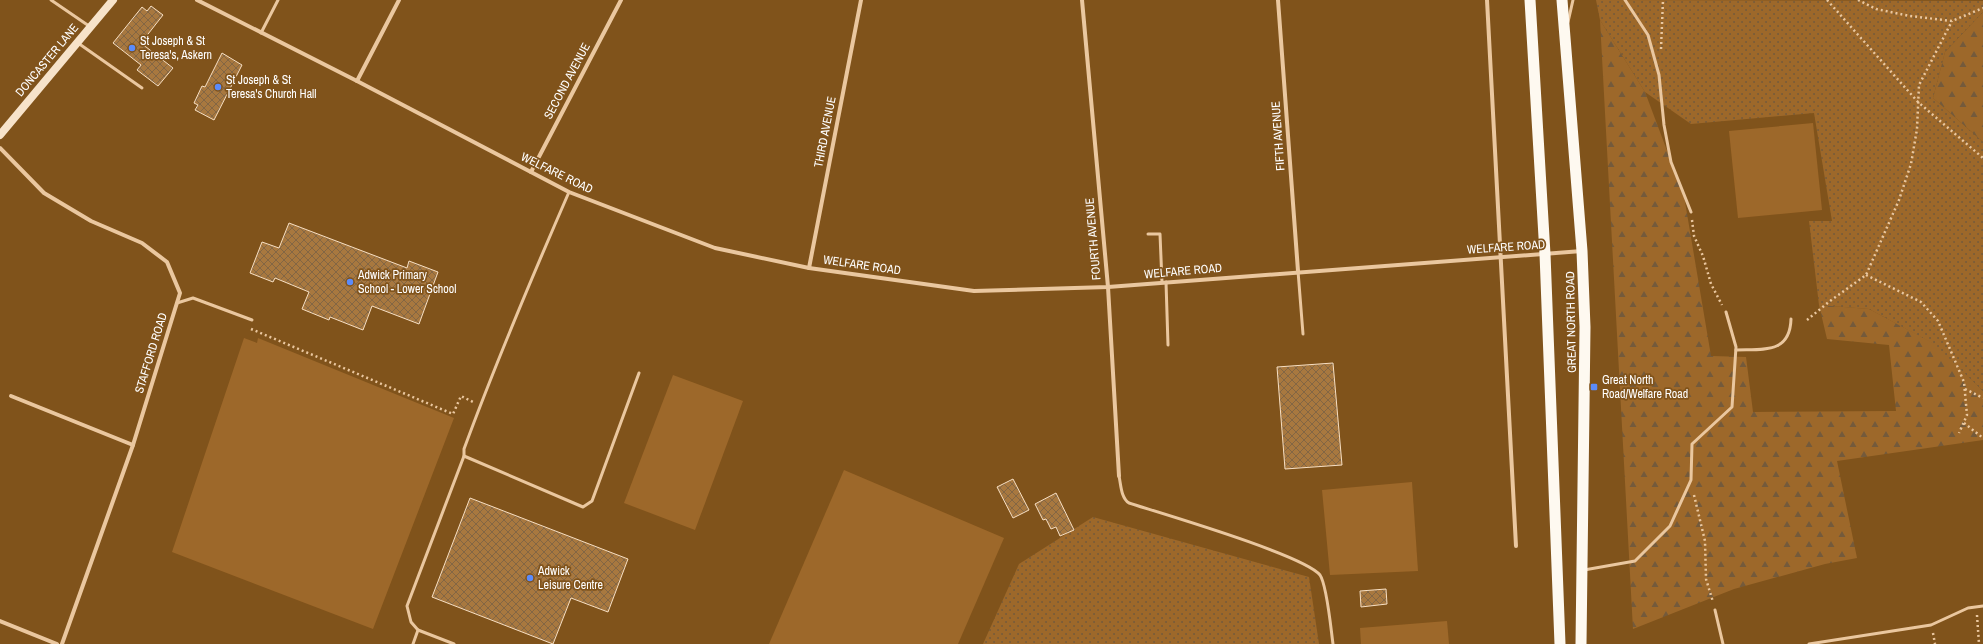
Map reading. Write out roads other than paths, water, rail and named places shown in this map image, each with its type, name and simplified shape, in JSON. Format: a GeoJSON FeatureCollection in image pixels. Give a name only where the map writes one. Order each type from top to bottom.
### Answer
{"type":"FeatureCollection","features":[{"type":"Feature","properties":{"kind":"highway","name":"GREAT NORTH ROAD"},"geometry":{"type":"LineString","coordinates":[[1530,0],[1545,254],[1560,644]]}},
{"type":"Feature","properties":{"kind":"highway","name":"GREAT NORTH ROAD"},"geometry":{"type":"LineString","coordinates":[[1562,0],[1582,251],[1585,327],[1581,644]]}},
{"type":"Feature","properties":{"kind":"main road","name":"DONCASTER LANE"},"geometry":{"type":"LineString","coordinates":[[0,136],[113,0]]}},
{"type":"Feature","properties":{"kind":"street","name":"WELFARE ROAD"},"geometry":{"type":"LineString","coordinates":[[197,0],[358,81],[569,192],[715,248],[809,268],[974,291],[1108,287],[1298,271],[1502,258],[1582,251]]}},
{"type":"Feature","properties":{"kind":"street"},"geometry":{"type":"LineString","coordinates":[[358,81],[399,0]]}},
{"type":"Feature","properties":{"kind":"street","name":"SECOND AVENUE"},"geometry":{"type":"LineString","coordinates":[[531,172],[621,0]]}},
{"type":"Feature","properties":{"kind":"street","name":"THIRD AVENUE"},"geometry":{"type":"LineString","coordinates":[[809,268],[861,0]]}},
{"type":"Feature","properties":{"kind":"street","name":"FOURTH AVENUE"},"geometry":{"type":"LineString","coordinates":[[1082,0],[1108,287],[1119,476]]}},
{"type":"Feature","properties":{"kind":"street","name":"FIFTH AVENUE"},"geometry":{"type":"LineString","coordinates":[[1278,0],[1298,271]]}},
{"type":"Feature","properties":{"kind":"street"},"geometry":{"type":"LineString","coordinates":[[1487,0],[1502,258],[1516,546]]}},
{"type":"Feature","properties":{"kind":"street","name":"STAFFORD ROAD"},"geometry":{"type":"LineString","coordinates":[[0,148],[44,193],[92,221],[142,243],[167,262],[180,293],[133,445],[62,644]]}},
{"type":"Feature","properties":{"kind":"street"},"geometry":{"type":"LineString","coordinates":[[11,396],[133,445]]}},
{"type":"Feature","properties":{"kind":"street"},"geometry":{"type":"LineString","coordinates":[[0,621],[57,644]]}},
{"type":"Feature","properties":{"kind":"lane"},"geometry":{"type":"LineString","coordinates":[[51,0],[91,27]]}},
{"type":"Feature","properties":{"kind":"lane"},"geometry":{"type":"LineString","coordinates":[[261,33],[278,0]]}},
{"type":"Feature","properties":{"kind":"lane"},"geometry":{"type":"LineString","coordinates":[[1565,35],[1573,0]]}},
{"type":"Feature","properties":{"kind":"lane"},"geometry":{"type":"LineString","coordinates":[[1625,0],[1648,35],[1659,75],[1664,124],[1671,162],[1691,212]]}},
{"type":"Feature","properties":{"kind":"lane"},"geometry":{"type":"LineString","coordinates":[[77,43],[142,88]]}},
{"type":"Feature","properties":{"kind":"lane"},"geometry":{"type":"LineString","coordinates":[[454,644],[418,630],[411,622],[407,606],[464,456],[464,449],[479,407],[523,295],[569,192]]}},
{"type":"Feature","properties":{"kind":"lane"},"geometry":{"type":"LineString","coordinates":[[1148,234],[1160,234],[1168,345]]}},
{"type":"Feature","properties":{"kind":"lane"},"geometry":{"type":"LineString","coordinates":[[1298,271],[1303,334]]}},
{"type":"Feature","properties":{"kind":"lane"},"geometry":{"type":"LineString","coordinates":[[176,304],[193,298],[252,320]]}},
{"type":"Feature","properties":{"kind":"lane"},"geometry":{"type":"LineString","coordinates":[[1582,570],[1635,561],[1670,526],[1691,480],[1692,444],[1732,407],[1736,350],[1726,312]]}},
{"type":"Feature","properties":{"kind":"lane"},"geometry":{"type":"LineString","coordinates":[[1736,350],[1768,349],[1784,342],[1790,333],[1791,319]]}},
{"type":"Feature","properties":{"kind":"lane"},"geometry":{"type":"LineString","coordinates":[[464,456],[583,507],[592,501],[639,373]]}},
{"type":"Feature","properties":{"kind":"lane"},"geometry":{"type":"LineString","coordinates":[[1119,476],[1124,500],[1128,503],[1274,552],[1313,569],[1320,576],[1324,589],[1333,644]]}},
{"type":"Feature","properties":{"kind":"lane"},"geometry":{"type":"LineString","coordinates":[[1809,644],[1931,625],[1968,608],[1983,606]]}},
{"type":"Feature","properties":{"kind":"lane"},"geometry":{"type":"LineString","coordinates":[[1715,610],[1723,644]]}},
{"type":"Feature","properties":{"kind":"lane"},"geometry":{"type":"LineString","coordinates":[[413,644],[418,630]]}},
{"type":"Feature","properties":{"kind":"place","name":"St Joseph & St Teresa's, Askern"},"geometry":{"type":"Point","coordinates":[132,48]}},
{"type":"Feature","properties":{"kind":"place","name":"St Joseph & St Teresa's Church Hall"},"geometry":{"type":"Point","coordinates":[218,87]}},
{"type":"Feature","properties":{"kind":"place","name":"Adwick Primary School - Lower School"},"geometry":{"type":"Point","coordinates":[350,282]}},
{"type":"Feature","properties":{"kind":"place","name":"Great North Road/Welfare Road"},"geometry":{"type":"Point","coordinates":[1594,387]}},
{"type":"Feature","properties":{"kind":"place","name":"Adwick Leisure Centre"},"geometry":{"type":"Point","coordinates":[530,578]}}]}
